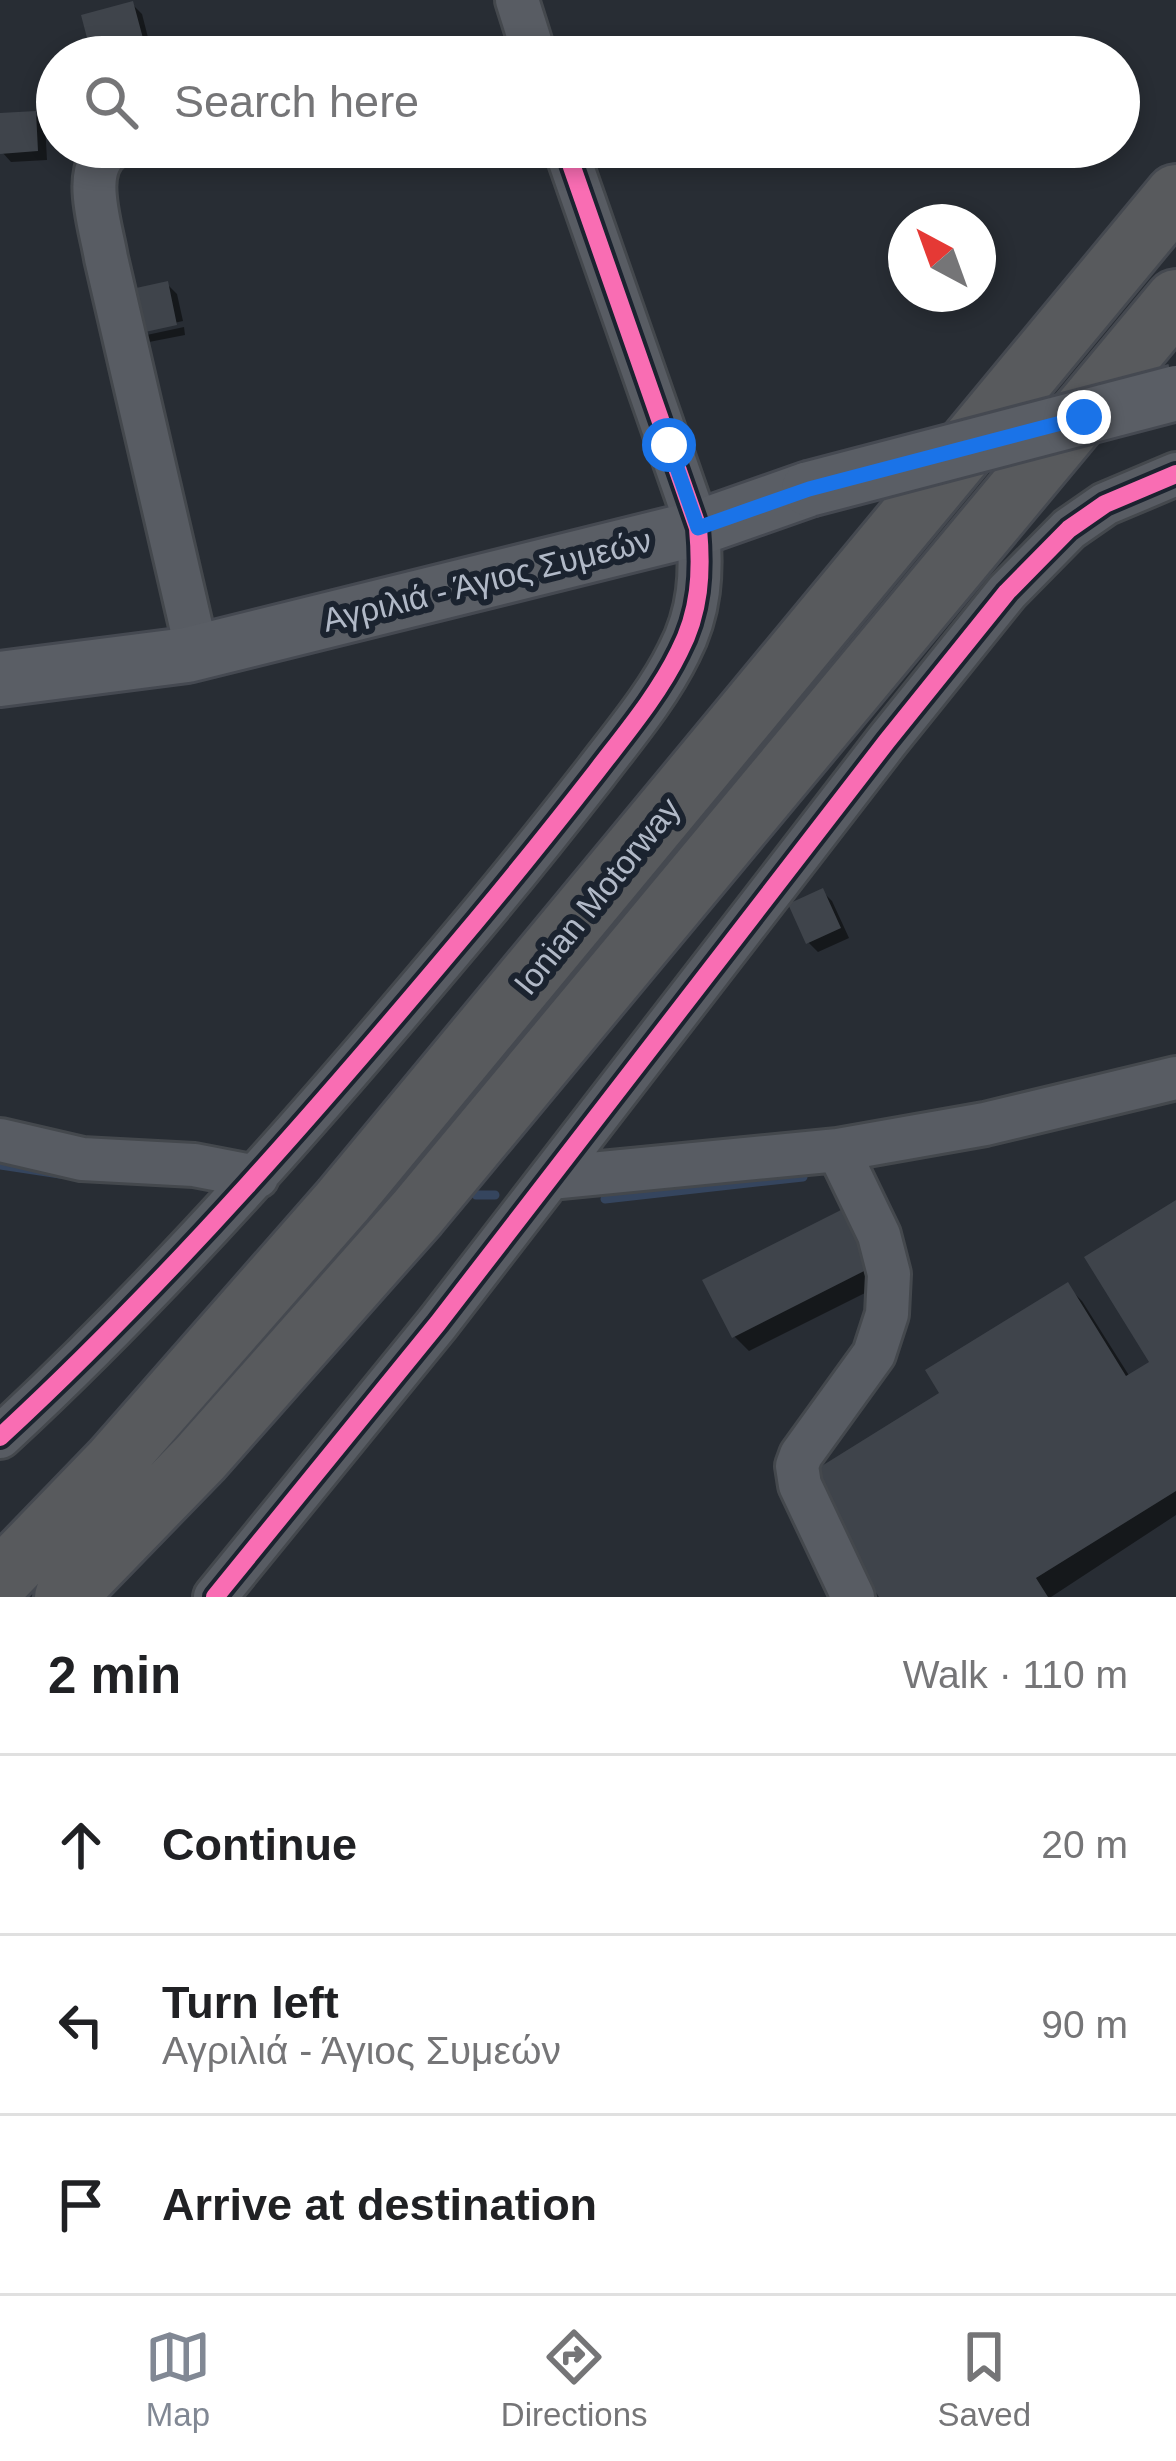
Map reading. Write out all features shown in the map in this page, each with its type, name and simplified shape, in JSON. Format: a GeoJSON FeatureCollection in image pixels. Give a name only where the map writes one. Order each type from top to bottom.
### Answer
{"type":"FeatureCollection","features":[{"type":"Feature","properties":{"kind":"highway","name":"Ionian Motorway"},"geometry":{"type":"LineString","coordinates":[[0,1580],[114,1462],[344,1201],[1176,195]]}},
{"type":"Feature","properties":{"kind":"highway","name":"Ionian Motorway"},"geometry":{"type":"LineString","coordinates":[[65,1597],[186,1473],[417,1213],[1176,300]]}},
{"type":"Feature","properties":{"kind":"main road","name":"Αγριλιά - Άγιος Συμεών"},"geometry":{"type":"LineString","coordinates":[[0,679],[197,652],[698,528],[809,489],[1176,393]]}},
{"type":"Feature","properties":{"kind":"street"},"geometry":{"type":"LineString","coordinates":[[517,0],[529,36]]}},
{"type":"Feature","properties":{"kind":"street"},"geometry":{"type":"LineString","coordinates":[[96,168],[99,217],[197,652]]}},
{"type":"Feature","properties":{"kind":"street"},"geometry":{"type":"LineString","coordinates":[[0,1437],[256,1177],[509,882],[628,730],[680,652],[702,571],[698,528],[572,168]]}},
{"type":"Feature","properties":{"kind":"street"},"geometry":{"type":"LineString","coordinates":[[215,1597],[438,1323],[1007,592],[1069,529],[1105,504],[1176,474]]}},
{"type":"Feature","properties":{"kind":"street"},"geometry":{"type":"LineString","coordinates":[[550,1178],[838,1150],[985,1124],[1176,1078]]}},
{"type":"Feature","properties":{"kind":"street"},"geometry":{"type":"LineString","coordinates":[[0,1140],[82,1159],[194,1165],[256,1177]]}},
{"type":"Feature","properties":{"kind":"street"},"geometry":{"type":"LineString","coordinates":[[838,1150],[880,1235],[889,1274],[887,1314],[874,1354],[807,1445],[797,1466],[800,1485],[853,1597]]}},
{"type":"Feature","properties":{"kind":"building"},"geometry":{"type":"Polygon","coordinates":[[[133,1],[142,36],[86,36],[81,15],[133,1]]]}},
{"type":"Feature","properties":{"kind":"building"},"geometry":{"type":"Polygon","coordinates":[[[36,111],[36,151],[0,154],[0,113],[36,111]]]}},
{"type":"Feature","properties":{"kind":"building"},"geometry":{"type":"Polygon","coordinates":[[[168,281],[177,325],[136,334],[127,290],[168,281]]]}},
{"type":"Feature","properties":{"kind":"building"},"geometry":{"type":"Polygon","coordinates":[[[823,888],[841,928],[806,944],[788,904],[823,888]]]}},
{"type":"Feature","properties":{"kind":"building"},"geometry":{"type":"Polygon","coordinates":[[[1176,1200],[1176,1491],[1036,1578],[1048,1597],[879,1597],[804,1477],[939,1393],[925,1370],[1068,1282],[1126,1376],[1149,1362],[1084,1257],[1176,1200]]]}},
{"type":"Feature","properties":{"kind":"building"},"geometry":{"type":"Polygon","coordinates":[[[843,1209],[872,1267],[732,1338],[702,1280],[843,1209]]]}},
{"type":"Feature","properties":{"kind":"waterway"},"geometry":{"type":"LineString","coordinates":[[0,1165],[60,1174]]}},
{"type":"Feature","properties":{"kind":"waterway"},"geometry":{"type":"LineString","coordinates":[[605,1199],[803,1177]]}},
{"type":"Feature","properties":{"kind":"waterway"},"geometry":{"type":"LineString","coordinates":[[476,1195],[495,1195]]}},
{"type":"Feature","properties":{"kind":"cycle path"},"geometry":{"type":"LineString","coordinates":[[0,1437],[187,1251],[363,1055],[618,743],[661,684],[686,637],[698,592],[698,528],[572,168]]}},
{"type":"Feature","properties":{"kind":"cycle path"},"geometry":{"type":"LineString","coordinates":[[215,1597],[438,1323],[1007,592],[1069,529],[1105,504],[1176,474]]}},
{"type":"Feature","properties":{"kind":"route"},"geometry":{"type":"LineString","coordinates":[[669,445],[698,528],[809,489],[1084,417]]}}]}
